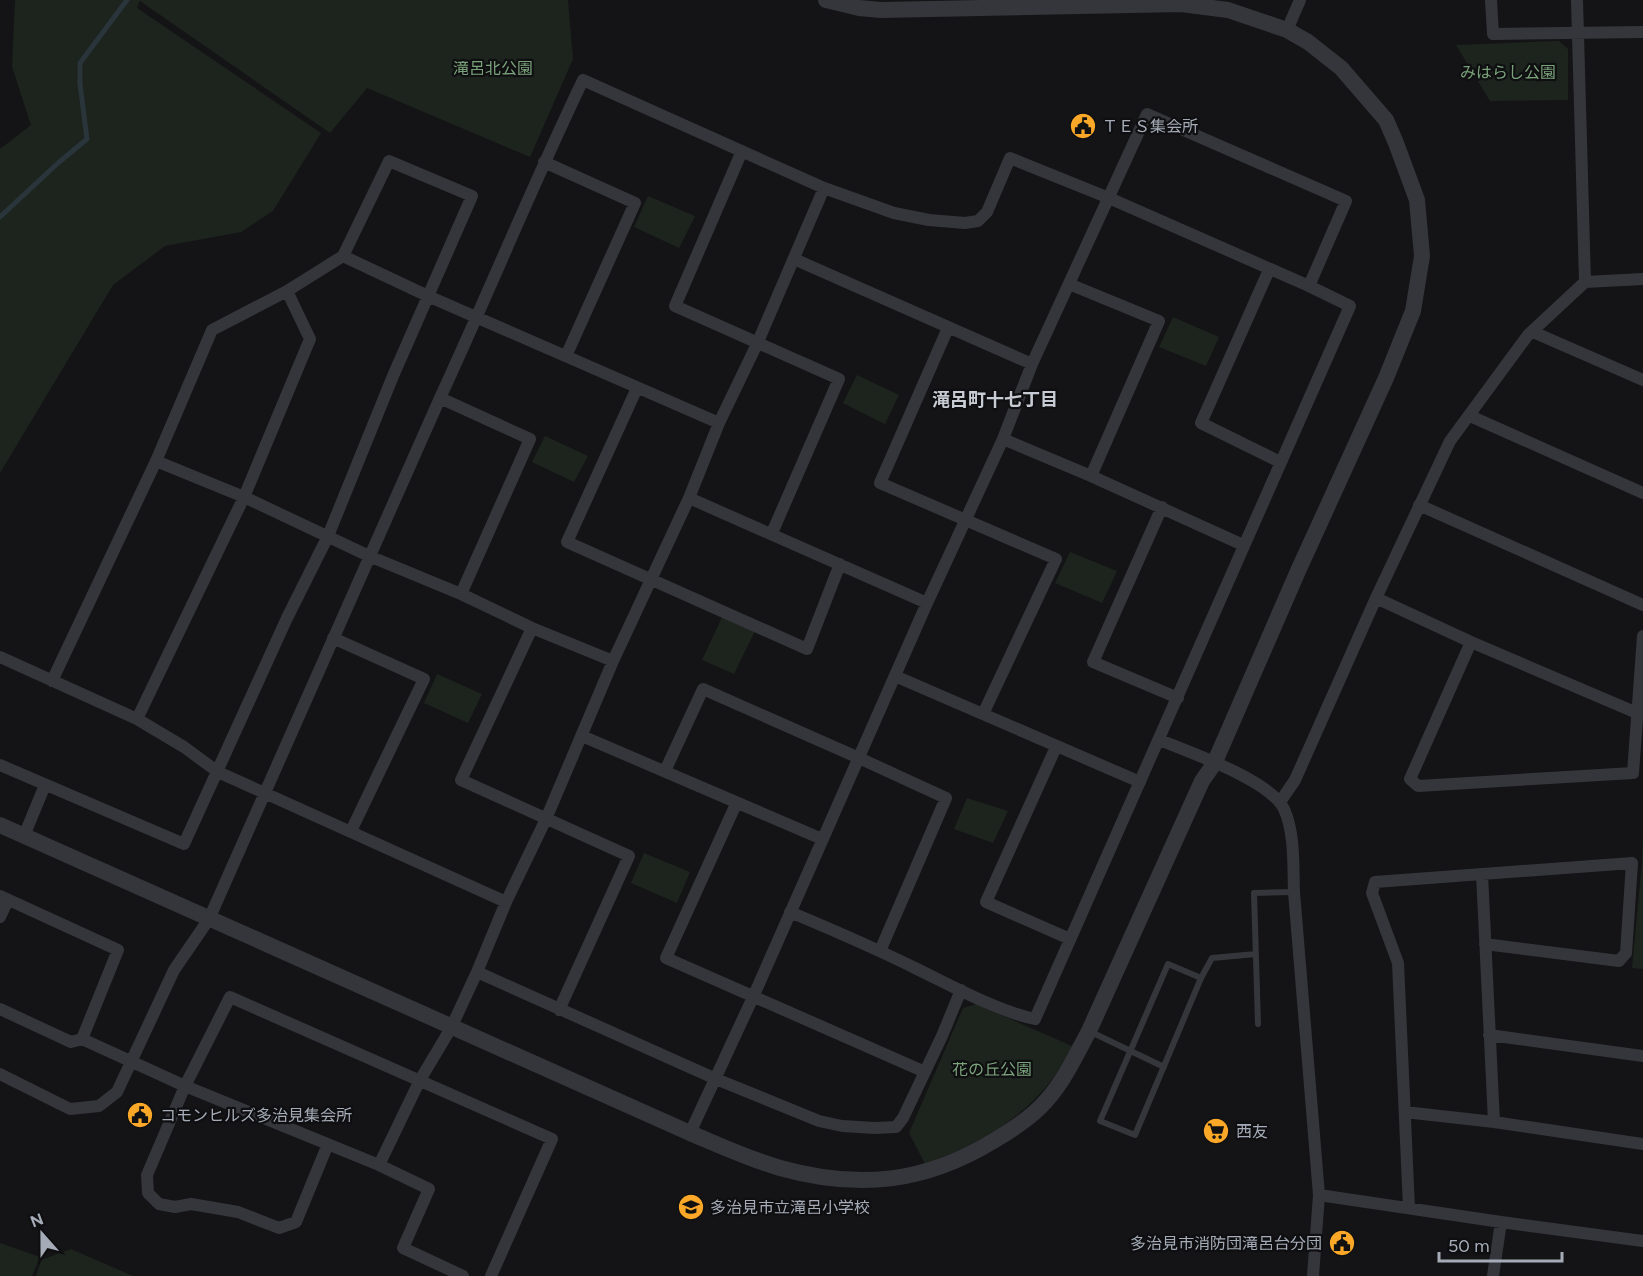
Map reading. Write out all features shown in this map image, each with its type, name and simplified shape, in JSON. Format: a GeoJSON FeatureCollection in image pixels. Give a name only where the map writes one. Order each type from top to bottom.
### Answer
{"type":"FeatureCollection","features":[{"type":"Feature","properties":{"kind":"street"},"geometry":{"type":"LineString","coordinates":[[0,825],[451,1028],[690,1133],[780,1168],[841,1179],[885,1180],[933,1170],[966,1158],[1017,1127],[1045,1102],[1069,1069],[1089,1031],[1202,782],[1214,764],[1298,571],[1386,378],[1413,311],[1422,256],[1417,200],[1386,120],[1341,68],[1308,42],[1287,30],[1228,10],[1181,2],[881,10],[859,8],[826,0]]}},
{"type":"Feature","properties":{"kind":"street"},"geometry":{"type":"LineString","coordinates":[[1287,30],[1300,0]]}},
{"type":"Feature","properties":{"kind":"street"},"geometry":{"type":"LineString","coordinates":[[1491,0],[1492,34],[1643,32]]}},
{"type":"Feature","properties":{"kind":"street"},"geometry":{"type":"LineString","coordinates":[[1577,0],[1585,282]]}},
{"type":"Feature","properties":{"kind":"street"},"geometry":{"type":"LineString","coordinates":[[0,1074],[70,1109],[99,1106],[117,1092],[174,970],[209,919],[544,162],[584,80],[824,188],[894,213],[929,220],[965,224],[978,221],[987,212],[1010,158],[1110,198],[1350,306],[1035,1020],[961,990],[880,951],[790,912]]}},
{"type":"Feature","properties":{"kind":"street"},"geometry":{"type":"LineString","coordinates":[[690,1133],[754,995],[927,603],[1003,439],[1032,364],[1147,114],[1346,201],[1309,286]]}},
{"type":"Feature","properties":{"kind":"street"},"geometry":{"type":"LineString","coordinates":[[742,151],[675,306],[839,379],[772,533]]}},
{"type":"Feature","properties":{"kind":"street"},"geometry":{"type":"LineString","coordinates":[[0,765],[184,844],[287,618],[328,536],[393,376],[430,297],[472,196],[388,161],[343,256],[287,291],[212,330],[156,461],[52,681]]}},
{"type":"Feature","properties":{"kind":"street"},"geometry":{"type":"LineString","coordinates":[[544,162],[635,203],[566,356]]}},
{"type":"Feature","properties":{"kind":"street"},"geometry":{"type":"LineString","coordinates":[[379,1165],[420,1080],[451,1028],[477,972],[506,902],[546,819],[612,662],[689,498],[719,423],[757,344],[824,188]]}},
{"type":"Feature","properties":{"kind":"street"},"geometry":{"type":"LineString","coordinates":[[343,256],[430,297],[719,423]]}},
{"type":"Feature","properties":{"kind":"street"},"geometry":{"type":"LineString","coordinates":[[794,259],[1032,364]]}},
{"type":"Feature","properties":{"kind":"street"},"geometry":{"type":"LineString","coordinates":[[1269,270],[1201,423],[1280,462]]}},
{"type":"Feature","properties":{"kind":"street"},"geometry":{"type":"LineString","coordinates":[[1280,802],[1295,780],[1376,598],[1450,441],[1528,335],[1585,282],[1643,279]]}},
{"type":"Feature","properties":{"kind":"street"},"geometry":{"type":"LineString","coordinates":[[1069,284],[1159,321],[1091,476]]}},
{"type":"Feature","properties":{"kind":"street"},"geometry":{"type":"LineString","coordinates":[[137,718],[244,497],[310,339],[287,291]]}},
{"type":"Feature","properties":{"kind":"street"},"geometry":{"type":"LineString","coordinates":[[948,328],[880,483],[1056,559],[983,714]]}},
{"type":"Feature","properties":{"kind":"street"},"geometry":{"type":"LineString","coordinates":[[1533,332],[1643,380]]}},
{"type":"Feature","properties":{"kind":"street"},"geometry":{"type":"LineString","coordinates":[[637,388],[567,542],[807,649],[840,564]]}},
{"type":"Feature","properties":{"kind":"street"},"geometry":{"type":"LineString","coordinates":[[440,398],[530,439],[461,594]]}},
{"type":"Feature","properties":{"kind":"street"},"geometry":{"type":"LineString","coordinates":[[1470,416],[1643,493]]}},
{"type":"Feature","properties":{"kind":"street"},"geometry":{"type":"LineString","coordinates":[[1003,439],[1162,507],[1243,545]]}},
{"type":"Feature","properties":{"kind":"street"},"geometry":{"type":"LineString","coordinates":[[156,461],[244,497],[369,556],[461,594],[532,628],[612,662]]}},
{"type":"Feature","properties":{"kind":"street"},"geometry":{"type":"LineString","coordinates":[[689,498],[927,603]]}},
{"type":"Feature","properties":{"kind":"street"},"geometry":{"type":"LineString","coordinates":[[1419,505],[1643,605]]}},
{"type":"Feature","properties":{"kind":"street"},"geometry":{"type":"LineString","coordinates":[[1162,507],[1093,662],[1178,698]]}},
{"type":"Feature","properties":{"kind":"street"},"geometry":{"type":"LineString","coordinates":[[1376,598],[1471,642],[1637,713]]}},
{"type":"Feature","properties":{"kind":"street"},"geometry":{"type":"LineString","coordinates":[[532,628],[461,780],[629,856],[559,1010]]}},
{"type":"Feature","properties":{"kind":"street"},"geometry":{"type":"LineString","coordinates":[[1471,642],[1410,779],[1418,786],[1633,773],[1643,636]]}},
{"type":"Feature","properties":{"kind":"street"},"geometry":{"type":"LineString","coordinates":[[333,638],[424,679],[351,831]]}},
{"type":"Feature","properties":{"kind":"street"},"geometry":{"type":"LineString","coordinates":[[0,657],[137,718],[184,747],[218,772],[506,902]]}},
{"type":"Feature","properties":{"kind":"street"},"geometry":{"type":"LineString","coordinates":[[895,676],[1140,782]]}},
{"type":"Feature","properties":{"kind":"street"},"geometry":{"type":"LineString","coordinates":[[665,771],[703,689],[946,798],[880,951]]}},
{"type":"Feature","properties":{"kind":"street"},"geometry":{"type":"LineString","coordinates":[[582,736],[822,839]]}},
{"type":"Feature","properties":{"kind":"street"},"geometry":{"type":"LineString","coordinates":[[1160,740],[1246,777],[1263,787],[1280,802],[1287,817],[1293,852],[1294,892],[1319,1195],[1312,1276]]}},
{"type":"Feature","properties":{"kind":"street"},"geometry":{"type":"LineString","coordinates":[[1056,747],[986,902],[1070,939]]}},
{"type":"Feature","properties":{"kind":"street"},"geometry":{"type":"LineString","coordinates":[[24,836],[45,785]]}},
{"type":"Feature","properties":{"kind":"street"},"geometry":{"type":"LineString","coordinates":[[736,804],[666,958],[925,1072]]}},
{"type":"Feature","properties":{"kind":"street"},"geometry":{"type":"LineString","coordinates":[[1409,1208],[1398,963],[1372,893],[1375,882],[1632,863],[1626,953],[1619,961],[1485,944]]}},
{"type":"Feature","properties":{"kind":"street"},"geometry":{"type":"LineString","coordinates":[[1482,874],[1494,1122]]}},
{"type":"Feature","properties":{"kind":"street"},"geometry":{"type":"LineString","coordinates":[[0,917],[4,898],[118,950],[82,1039]]}},
{"type":"Feature","properties":{"kind":"street"},"geometry":{"type":"LineString","coordinates":[[477,972],[559,1010],[819,1121],[842,1126],[875,1128],[896,1127],[903,1118],[961,990]]}},
{"type":"Feature","properties":{"kind":"street"},"geometry":{"type":"LineString","coordinates":[[328,1144],[296,1222],[279,1228],[238,1212],[191,1204],[175,1207],[159,1204],[148,1193],[147,1175],[185,1086],[230,997],[552,1140],[491,1276]]}},
{"type":"Feature","properties":{"kind":"street"},"geometry":{"type":"LineString","coordinates":[[0,1009],[70,1042],[82,1039],[185,1086],[379,1165],[429,1189],[403,1248],[463,1276]]}},
{"type":"Feature","properties":{"kind":"street"},"geometry":{"type":"LineString","coordinates":[[1490,1035],[1643,1056]]}},
{"type":"Feature","properties":{"kind":"street"},"geometry":{"type":"LineString","coordinates":[[1405,1112],[1494,1122],[1643,1144]]}},
{"type":"Feature","properties":{"kind":"street"},"geometry":{"type":"LineString","coordinates":[[1319,1195],[1643,1241]]}},
{"type":"Feature","properties":{"kind":"street"},"geometry":{"type":"LineString","coordinates":[[1493,1276],[1500,1222]]}},
{"type":"Feature","properties":{"kind":"lane"},"geometry":{"type":"LineString","coordinates":[[1258,1024],[1254,893],[1294,892]]}},
{"type":"Feature","properties":{"kind":"lane"},"geometry":{"type":"LineString","coordinates":[[1201,978],[1168,964],[1100,1121],[1135,1135],[1201,978],[1212,958],[1256,954]]}},
{"type":"Feature","properties":{"kind":"lane"},"geometry":{"type":"LineString","coordinates":[[1089,1031],[1164,1067]]}},
{"type":"Feature","properties":{"kind":"green space","name":"滝呂北公園"},"geometry":{"type":"Polygon","coordinates":[[[15,0],[568,0],[573,59],[530,157],[367,88],[330,133],[140,1],[137,8],[321,133],[273,211],[241,232],[165,246],[113,285],[0,473],[0,149],[31,125],[12,67],[15,0]]]}},
{"type":"Feature","properties":{"kind":"green space","name":"みはらし公園"},"geometry":{"type":"Polygon","coordinates":[[[1559,41],[1568,49],[1568,100],[1490,101],[1456,45],[1559,41]]]}},
{"type":"Feature","properties":{"kind":"green space"},"geometry":{"type":"Polygon","coordinates":[[[648,196],[695,216],[679,248],[634,227],[648,196]]]}},
{"type":"Feature","properties":{"kind":"green space"},"geometry":{"type":"Polygon","coordinates":[[[1173,317],[1219,337],[1206,366],[1159,347],[1173,317]]]}},
{"type":"Feature","properties":{"kind":"green space"},"geometry":{"type":"Polygon","coordinates":[[[857,375],[899,395],[885,424],[843,403],[857,375]]]}},
{"type":"Feature","properties":{"kind":"green space"},"geometry":{"type":"Polygon","coordinates":[[[545,436],[588,456],[574,482],[532,462],[545,436]]]}},
{"type":"Feature","properties":{"kind":"green space"},"geometry":{"type":"Polygon","coordinates":[[[1070,552],[1117,571],[1102,603],[1055,583],[1070,552]]]}},
{"type":"Feature","properties":{"kind":"green space"},"geometry":{"type":"Polygon","coordinates":[[[723,615],[756,629],[734,674],[702,660],[723,615]]]}},
{"type":"Feature","properties":{"kind":"green space"},"geometry":{"type":"Polygon","coordinates":[[[437,674],[482,694],[468,723],[424,703],[437,674]]]}},
{"type":"Feature","properties":{"kind":"green space"},"geometry":{"type":"Polygon","coordinates":[[[967,798],[1008,811],[993,843],[954,829],[967,798]]]}},
{"type":"Feature","properties":{"kind":"green space"},"geometry":{"type":"Polygon","coordinates":[[[1643,832],[1643,969],[1632,968],[1643,832]]]}},
{"type":"Feature","properties":{"kind":"green space"},"geometry":{"type":"Polygon","coordinates":[[[644,853],[690,872],[677,903],[631,883],[644,853]]]}},
{"type":"Feature","properties":{"kind":"green space","name":"花の丘公園"},"geometry":{"type":"Polygon","coordinates":[[[976,1004],[1072,1046],[1056,1074],[1029,1105],[1014,1118],[962,1149],[925,1164],[909,1133],[963,1008],[976,1004]]]}},
{"type":"Feature","properties":{"kind":"green space"},"geometry":{"type":"Polygon","coordinates":[[[0,1243],[40,1257],[32,1276],[0,1276],[0,1243]]]}},
{"type":"Feature","properties":{"kind":"green space"},"geometry":{"type":"Polygon","coordinates":[[[71,1249],[133,1276],[36,1276],[41,1260],[71,1249]]]}},
{"type":"Feature","properties":{"kind":"waterway"},"geometry":{"type":"LineString","coordinates":[[0,217],[87,139],[80,84],[80,63],[127,0]]}},
{"type":"Feature","properties":{"kind":"place","name":"ＴＥＳ集会所"},"geometry":{"type":"Point","coordinates":[1083,126]}},
{"type":"Feature","properties":{"kind":"place","name":"コモンヒルズ多治見集会所"},"geometry":{"type":"Point","coordinates":[140,1115]}},
{"type":"Feature","properties":{"kind":"place","name":"西友"},"geometry":{"type":"Point","coordinates":[1216,1131]}},
{"type":"Feature","properties":{"kind":"place","name":"多治見市立滝呂小学校"},"geometry":{"type":"Point","coordinates":[691,1207]}},
{"type":"Feature","properties":{"kind":"place","name":"多治見市消防団滝呂台分団"},"geometry":{"type":"Point","coordinates":[1342,1243]}},
{"type":"Feature","properties":{"kind":"district","name":"滝呂町十七丁目"},"geometry":{"type":"Point","coordinates":[995,400]}}]}
